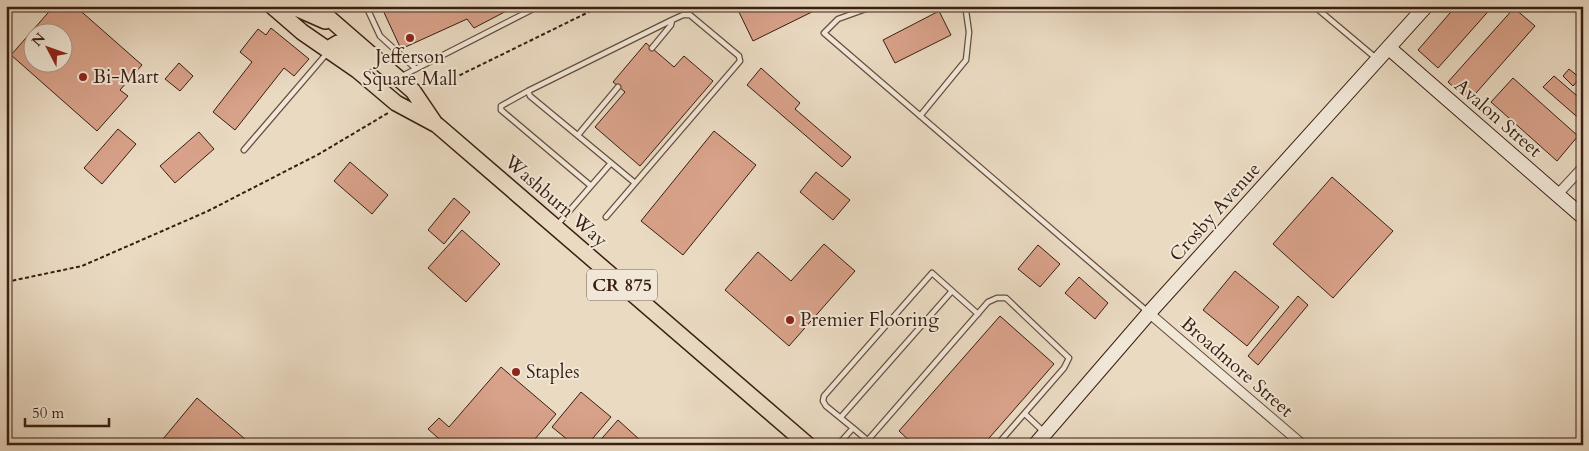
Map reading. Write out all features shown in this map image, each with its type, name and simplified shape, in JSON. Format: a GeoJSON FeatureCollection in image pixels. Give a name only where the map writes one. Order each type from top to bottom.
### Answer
{"type":"FeatureCollection","features":[{"type":"Feature","properties":{"kind":"main road","name":"Washburn Way"},"geometry":{"type":"LineString","coordinates":[[272,6],[396,103],[437,125],[808,445]]}},
{"type":"Feature","properties":{"kind":"main road"},"geometry":{"type":"LineString","coordinates":[[291,6],[338,26]]}},
{"type":"Feature","properties":{"kind":"main road","name":"Washburn Way"},"geometry":{"type":"LineString","coordinates":[[315,6],[413,91],[437,125]]}},
{"type":"Feature","properties":{"kind":"main road"},"geometry":{"type":"LineString","coordinates":[[329,51],[338,43],[397,78]]}},
{"type":"Feature","properties":{"kind":"street","name":"Crosby Avenue"},"geometry":{"type":"LineString","coordinates":[[1035,445],[1149,313],[1426,6]]}},
{"type":"Feature","properties":{"kind":"street","name":"Avalon Street"},"geometry":{"type":"LineString","coordinates":[[1388,48],[1583,217]]}},
{"type":"Feature","properties":{"kind":"street"},"geometry":{"type":"LineString","coordinates":[[1558,194],[1583,166]]}},
{"type":"Feature","properties":{"kind":"street","name":"Broadmore Street"},"geometry":{"type":"LineString","coordinates":[[1149,313],[1303,445]]}},
{"type":"Feature","properties":{"kind":"lane"},"geometry":{"type":"LineString","coordinates":[[366,6],[380,36],[416,68]]}},
{"type":"Feature","properties":{"kind":"lane"},"geometry":{"type":"LineString","coordinates":[[397,78],[539,6]]}},
{"type":"Feature","properties":{"kind":"lane"},"geometry":{"type":"LineString","coordinates":[[874,6],[838,19],[824,33],[1149,313]]}},
{"type":"Feature","properties":{"kind":"lane"},"geometry":{"type":"LineString","coordinates":[[920,116],[966,60],[969,32],[966,11],[962,6]]}},
{"type":"Feature","properties":{"kind":"lane"},"geometry":{"type":"LineString","coordinates":[[1314,6],[1378,60]]}},
{"type":"Feature","properties":{"kind":"lane"},"geometry":{"type":"LineString","coordinates":[[591,186],[501,110],[501,106],[672,20],[690,14],[739,56],[740,61],[606,217]]}},
{"type":"Feature","properties":{"kind":"lane"},"geometry":{"type":"LineString","coordinates":[[652,48],[671,25],[672,20]]}},
{"type":"Feature","properties":{"kind":"lane"},"geometry":{"type":"LineString","coordinates":[[244,150],[329,51]]}},
{"type":"Feature","properties":{"kind":"lane"},"geometry":{"type":"LineString","coordinates":[[578,135],[618,87]]}},
{"type":"Feature","properties":{"kind":"lane"},"geometry":{"type":"LineString","coordinates":[[528,91],[530,96],[635,184]]}},
{"type":"Feature","properties":{"kind":"lane"},"geometry":{"type":"LineString","coordinates":[[555,227],[611,163]]}},
{"type":"Feature","properties":{"kind":"lane"},"geometry":{"type":"LineString","coordinates":[[873,445],[826,406],[823,401],[824,396],[932,273],[978,314]]}},
{"type":"Feature","properties":{"kind":"lane"},"geometry":{"type":"LineString","coordinates":[[841,417],[952,291]]}},
{"type":"Feature","properties":{"kind":"lane"},"geometry":{"type":"LineString","coordinates":[[868,440],[988,302],[996,298],[1006,298],[1069,358],[1064,368],[997,445]]}},
{"type":"Feature","properties":{"kind":"lane"},"geometry":{"type":"LineString","coordinates":[[1025,414],[1045,432]]}},
{"type":"Feature","properties":{"kind":"lane"},"geometry":{"type":"LineString","coordinates":[[838,445],[853,428]]}},
{"type":"Feature","properties":{"kind":"path"},"geometry":{"type":"LineString","coordinates":[[413,91],[424,82],[437,78],[452,79],[601,6]]}},
{"type":"Feature","properties":{"kind":"path"},"geometry":{"type":"LineString","coordinates":[[6,282],[82,266],[208,211],[319,154],[388,114],[389,108],[396,103]]}},
{"type":"Feature","properties":{"kind":"building","name":"Bi-Mart"},"geometry":{"type":"Polygon","coordinates":[[[54,6],[75,6],[142,65],[120,90],[128,96],[97,131],[30,72],[72,72],[72,22],[40,22],[54,6]]]}},
{"type":"Feature","properties":{"kind":"building","name":"Jefferson Square Mall"},"geometry":{"type":"Polygon","coordinates":[[[381,6],[516,6],[474,28],[467,19],[401,49],[381,6]]]}},
{"type":"Feature","properties":{"kind":"building"},"geometry":{"type":"Polygon","coordinates":[[[740,6],[824,6],[753,41],[737,8],[740,6]]]}},
{"type":"Feature","properties":{"kind":"building"},"geometry":{"type":"Polygon","coordinates":[[[1456,6],[1493,6],[1438,68],[1418,50],[1456,6]]]}},
{"type":"Feature","properties":{"kind":"building"},"geometry":{"type":"Polygon","coordinates":[[[1514,8],[1535,26],[1469,101],[1448,82],[1514,8]]]}},
{"type":"Feature","properties":{"kind":"building"},"geometry":{"type":"Polygon","coordinates":[[[939,11],[951,35],[895,63],[883,40],[939,11]]]}},
{"type":"Feature","properties":{"kind":"building"},"geometry":{"type":"Polygon","coordinates":[[[271,28],[309,59],[294,76],[284,68],[235,130],[213,112],[252,62],[240,52],[258,29],[266,35],[271,28]]]}},
{"type":"Feature","properties":{"kind":"building","name":"Bi-Mart"},"geometry":{"type":"Polygon","coordinates":[[[22,42],[22,65],[11,55],[22,42]]]}},
{"type":"Feature","properties":{"kind":"building"},"geometry":{"type":"Polygon","coordinates":[[[646,43],[674,67],[684,56],[713,81],[640,166],[595,127],[625,92],[613,82],[646,43]]]}},
{"type":"Feature","properties":{"kind":"building"},"geometry":{"type":"Polygon","coordinates":[[[179,63],[193,76],[180,91],[165,79],[179,63]]]}},
{"type":"Feature","properties":{"kind":"building"},"geometry":{"type":"Polygon","coordinates":[[[761,68],[800,103],[795,109],[851,157],[842,167],[747,85],[761,68]]]}},
{"type":"Feature","properties":{"kind":"building"},"geometry":{"type":"Polygon","coordinates":[[[1569,69],[1580,78],[1573,86],[1563,76],[1569,69]]]}},
{"type":"Feature","properties":{"kind":"building"},"geometry":{"type":"Polygon","coordinates":[[[1554,76],[1583,101],[1583,122],[1543,87],[1554,76]]]}},
{"type":"Feature","properties":{"kind":"building"},"geometry":{"type":"Polygon","coordinates":[[[1513,78],[1578,136],[1557,161],[1491,102],[1513,78]]]}},
{"type":"Feature","properties":{"kind":"building"},"geometry":{"type":"Polygon","coordinates":[[[118,129],[136,144],[102,184],[84,168],[118,129]]]}},
{"type":"Feature","properties":{"kind":"building"},"geometry":{"type":"Polygon","coordinates":[[[714,131],[756,165],[683,255],[641,221],[714,131]]]}},
{"type":"Feature","properties":{"kind":"building"},"geometry":{"type":"Polygon","coordinates":[[[199,132],[214,149],[175,183],[160,166],[199,132]]]}},
{"type":"Feature","properties":{"kind":"building"},"geometry":{"type":"Polygon","coordinates":[[[6,144],[12,149],[6,155],[6,144]]]}},
{"type":"Feature","properties":{"kind":"building"},"geometry":{"type":"Polygon","coordinates":[[[350,162],[388,195],[372,214],[334,181],[350,162]]]}},
{"type":"Feature","properties":{"kind":"building"},"geometry":{"type":"Polygon","coordinates":[[[816,172],[850,200],[833,220],[800,192],[816,172]]]}},
{"type":"Feature","properties":{"kind":"building"},"geometry":{"type":"Polygon","coordinates":[[[1332,177],[1393,231],[1333,298],[1273,244],[1332,177]]]}},
{"type":"Feature","properties":{"kind":"building"},"geometry":{"type":"Polygon","coordinates":[[[454,198],[470,212],[444,244],[428,230],[454,198]]]}},
{"type":"Feature","properties":{"kind":"building"},"geometry":{"type":"Polygon","coordinates":[[[462,230],[500,264],[466,302],[428,268],[462,230]]]}},
{"type":"Feature","properties":{"kind":"building"},"geometry":{"type":"Polygon","coordinates":[[[824,244],[855,271],[789,346],[725,290],[758,252],[791,281],[824,244]]]}},
{"type":"Feature","properties":{"kind":"building"},"geometry":{"type":"Polygon","coordinates":[[[1038,245],[1060,264],[1040,287],[1018,269],[1038,245]]]}},
{"type":"Feature","properties":{"kind":"building"},"geometry":{"type":"Polygon","coordinates":[[[1235,271],[1279,307],[1247,346],[1203,310],[1235,271]]]}},
{"type":"Feature","properties":{"kind":"building"},"geometry":{"type":"Polygon","coordinates":[[[1079,277],[1108,303],[1095,319],[1065,293],[1079,277]]]}},
{"type":"Feature","properties":{"kind":"building"},"geometry":{"type":"Polygon","coordinates":[[[1298,296],[1308,305],[1258,365],[1248,356],[1298,296]]]}},
{"type":"Feature","properties":{"kind":"building"},"geometry":{"type":"Polygon","coordinates":[[[1000,316],[1054,364],[983,445],[914,445],[899,431],[1000,316]]]}},
{"type":"Feature","properties":{"kind":"building"},"geometry":{"type":"Polygon","coordinates":[[[501,367],[556,414],[530,445],[446,445],[428,429],[439,418],[449,427],[501,367]]]}},
{"type":"Feature","properties":{"kind":"building"},"geometry":{"type":"Polygon","coordinates":[[[581,392],[611,417],[587,445],[574,445],[552,427],[581,392]]]}},
{"type":"Feature","properties":{"kind":"building"},"geometry":{"type":"Polygon","coordinates":[[[197,398],[252,445],[158,445],[197,398]]]}},
{"type":"Feature","properties":{"kind":"building"},"geometry":{"type":"Polygon","coordinates":[[[618,420],[640,440],[635,445],[596,445],[618,420]]]}},
{"type":"Feature","properties":{"kind":"place","name":"Jefferson Square Mall"},"geometry":{"type":"Point","coordinates":[410,38]}},
{"type":"Feature","properties":{"kind":"place","name":"Bi-Mart"},"geometry":{"type":"Point","coordinates":[83,77]}},
{"type":"Feature","properties":{"kind":"place","name":"Premier Flooring"},"geometry":{"type":"Point","coordinates":[790,320]}},
{"type":"Feature","properties":{"kind":"place","name":"Staples"},"geometry":{"type":"Point","coordinates":[516,372]}}]}
